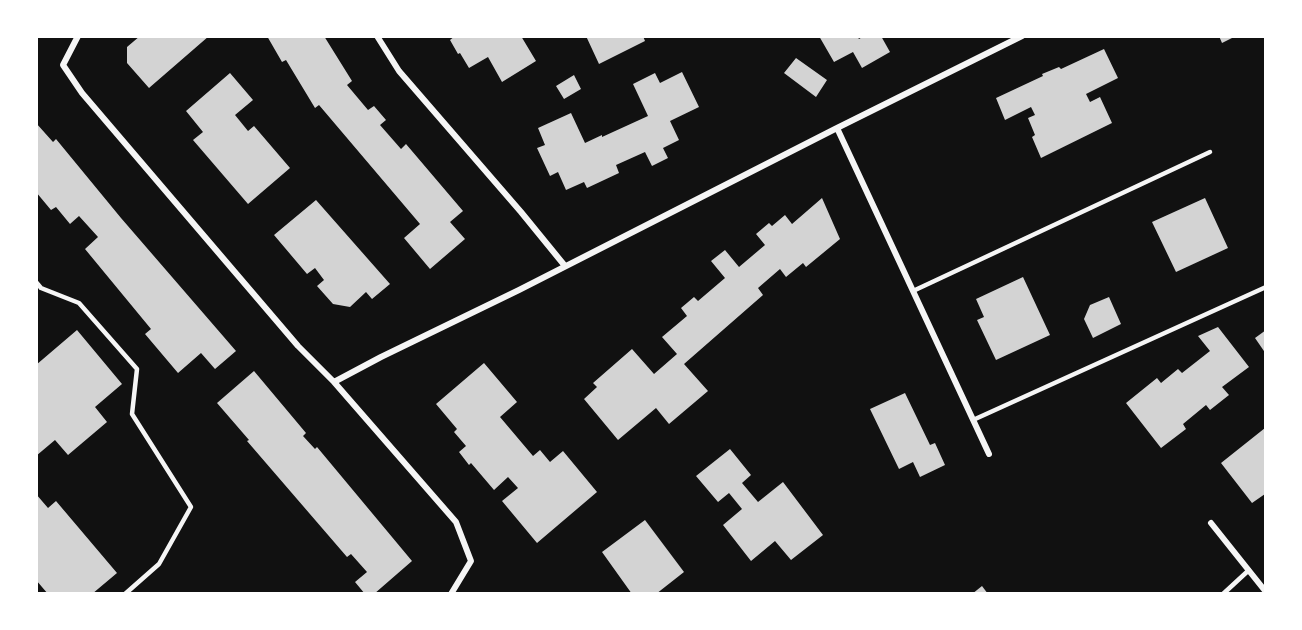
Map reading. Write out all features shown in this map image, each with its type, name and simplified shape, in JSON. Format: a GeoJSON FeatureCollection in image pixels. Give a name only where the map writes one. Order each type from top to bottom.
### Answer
{"type":"FeatureCollection","features":[{"type":"Feature","properties":{"kind":"street"},"geometry":{"type":"LineString","coordinates":[[78,36],[63,65],[82,93],[298,346],[334,382],[456,522],[471,561],[451,594]]}},
{"type":"Feature","properties":{"kind":"street"},"geometry":{"type":"LineString","coordinates":[[377,36],[399,71],[565,266]]}},
{"type":"Feature","properties":{"kind":"street"},"geometry":{"type":"LineString","coordinates":[[334,382],[1022,36]]}},
{"type":"Feature","properties":{"kind":"street"},"geometry":{"type":"LineString","coordinates":[[837,128],[989,454]]}},
{"type":"Feature","properties":{"kind":"street"},"geometry":{"type":"LineString","coordinates":[[1211,523],[1266,592]]}},
{"type":"Feature","properties":{"kind":"lane"},"geometry":{"type":"LineString","coordinates":[[913,291],[1210,152]]}},
{"type":"Feature","properties":{"kind":"lane"},"geometry":{"type":"LineString","coordinates":[[36,282],[39,290],[80,303],[137,369],[132,414],[191,507],[159,564],[125,594]]}},
{"type":"Feature","properties":{"kind":"lane"},"geometry":{"type":"LineString","coordinates":[[973,420],[1266,287]]}},
{"type":"Feature","properties":{"kind":"lane"},"geometry":{"type":"LineString","coordinates":[[1223,594],[1249,570]]}},
{"type":"Feature","properties":{"kind":"building"},"geometry":{"type":"Polygon","coordinates":[[[140,36],[209,36],[149,88],[127,63],[127,47],[140,36]]]}},
{"type":"Feature","properties":{"kind":"building"},"geometry":{"type":"Polygon","coordinates":[[[267,36],[324,36],[352,81],[347,85],[368,110],[374,106],[386,120],[380,125],[401,149],[406,144],[463,211],[450,222],[465,239],[430,269],[404,238],[420,224],[319,105],[315,108],[286,60],[282,62],[267,36]]]}},
{"type":"Feature","properties":{"kind":"building"},"geometry":{"type":"Polygon","coordinates":[[[455,36],[521,36],[536,61],[502,82],[488,57],[469,68],[450,40],[455,36]]]}},
{"type":"Feature","properties":{"kind":"building"},"geometry":{"type":"Polygon","coordinates":[[[586,36],[643,36],[645,41],[599,64],[586,36]]]}},
{"type":"Feature","properties":{"kind":"building"},"geometry":{"type":"Polygon","coordinates":[[[819,36],[857,36],[859,39],[864,36],[881,36],[890,52],[862,68],[853,52],[834,62],[819,36]]]}},
{"type":"Feature","properties":{"kind":"building"},"geometry":{"type":"Polygon","coordinates":[[[1219,36],[1236,36],[1222,43],[1219,36]]]}},
{"type":"Feature","properties":{"kind":"building"},"geometry":{"type":"Polygon","coordinates":[[[1104,49],[1118,78],[1086,94],[1090,102],[1100,97],[1112,123],[1041,158],[1032,137],[1035,135],[1028,118],[1035,115],[1031,107],[1005,120],[996,98],[1043,76],[1042,74],[1059,67],[1061,69],[1104,49]]]}},
{"type":"Feature","properties":{"kind":"building"},"geometry":{"type":"Polygon","coordinates":[[[796,58],[827,80],[816,97],[784,73],[796,58]]]}},
{"type":"Feature","properties":{"kind":"building"},"geometry":{"type":"Polygon","coordinates":[[[682,72],[699,107],[670,121],[679,140],[663,148],[668,158],[652,166],[645,152],[616,165],[619,173],[587,188],[584,182],[566,190],[558,172],[550,176],[537,148],[545,145],[538,128],[571,113],[585,143],[602,135],[602,137],[648,116],[633,84],[655,73],[660,83],[682,72]]]}},
{"type":"Feature","properties":{"kind":"building"},"geometry":{"type":"Polygon","coordinates":[[[230,73],[253,100],[235,115],[248,131],[254,126],[290,168],[248,204],[193,140],[203,132],[186,111],[230,73]]]}},
{"type":"Feature","properties":{"kind":"building"},"geometry":{"type":"Polygon","coordinates":[[[574,75],[581,89],[564,99],[556,86],[574,75]]]}},
{"type":"Feature","properties":{"kind":"building"},"geometry":{"type":"Polygon","coordinates":[[[36,123],[53,142],[56,139],[236,351],[215,369],[201,353],[178,373],[145,334],[151,329],[85,249],[98,237],[79,216],[70,224],[56,207],[51,210],[36,192],[36,123]]]}},
{"type":"Feature","properties":{"kind":"building"},"geometry":{"type":"Polygon","coordinates":[[[822,198],[840,239],[806,267],[803,263],[786,277],[780,269],[758,288],[763,295],[684,364],[708,391],[669,424],[656,408],[618,440],[584,399],[597,387],[593,383],[632,349],[654,374],[677,354],[662,337],[687,316],[681,308],[694,297],[698,301],[725,278],[711,261],[725,250],[739,267],[765,245],[756,234],[769,223],[772,226],[785,215],[792,224],[822,198]]]}},
{"type":"Feature","properties":{"kind":"building"},"geometry":{"type":"Polygon","coordinates":[[[1205,198],[1228,248],[1176,272],[1152,222],[1205,198]]]}},
{"type":"Feature","properties":{"kind":"building"},"geometry":{"type":"Polygon","coordinates":[[[316,200],[390,284],[372,299],[366,292],[350,307],[333,304],[317,286],[324,280],[315,268],[307,274],[274,235],[316,200]]]}},
{"type":"Feature","properties":{"kind":"building"},"geometry":{"type":"Polygon","coordinates":[[[1023,277],[1050,335],[996,360],[977,320],[984,317],[976,299],[1023,277]]]}},
{"type":"Feature","properties":{"kind":"building"},"geometry":{"type":"Polygon","coordinates":[[[1109,297],[1121,324],[1093,338],[1084,319],[1090,305],[1109,297]]]}},
{"type":"Feature","properties":{"kind":"building"},"geometry":{"type":"Polygon","coordinates":[[[1218,327],[1249,367],[1222,387],[1229,395],[1210,410],[1206,405],[1183,424],[1186,429],[1161,448],[1126,403],[1157,378],[1161,383],[1178,369],[1182,373],[1210,351],[1198,336],[1218,327]]]}},
{"type":"Feature","properties":{"kind":"building"},"geometry":{"type":"Polygon","coordinates":[[[77,330],[122,384],[95,407],[107,422],[68,455],[55,440],[36,456],[36,365],[77,330]]]}},
{"type":"Feature","properties":{"kind":"building"},"geometry":{"type":"Polygon","coordinates":[[[1266,330],[1266,354],[1255,338],[1266,330]]]}},
{"type":"Feature","properties":{"kind":"building"},"geometry":{"type":"Polygon","coordinates":[[[484,363],[517,402],[500,417],[533,456],[540,450],[550,462],[563,451],[597,492],[537,543],[502,501],[518,488],[508,477],[494,490],[471,463],[469,465],[459,452],[466,446],[454,432],[457,429],[436,404],[484,363]]]}},
{"type":"Feature","properties":{"kind":"building"},"geometry":{"type":"Polygon","coordinates":[[[254,371],[306,433],[303,436],[315,449],[317,447],[412,561],[374,594],[365,594],[355,582],[367,572],[351,554],[347,557],[217,403],[254,371]]]}},
{"type":"Feature","properties":{"kind":"building"},"geometry":{"type":"Polygon","coordinates":[[[905,393],[930,445],[935,443],[945,465],[920,477],[913,462],[899,469],[870,409],[905,393]]]}},
{"type":"Feature","properties":{"kind":"building"},"geometry":{"type":"Polygon","coordinates":[[[1265,428],[1266,495],[1252,503],[1221,463],[1265,428]]]}},
{"type":"Feature","properties":{"kind":"building"},"geometry":{"type":"Polygon","coordinates":[[[730,449],[751,475],[742,483],[758,502],[783,482],[823,535],[791,560],[775,541],[751,561],[723,525],[742,509],[729,493],[718,502],[696,476],[730,449]]]}},
{"type":"Feature","properties":{"kind":"building"},"geometry":{"type":"Polygon","coordinates":[[[36,494],[48,508],[56,501],[117,573],[92,594],[48,594],[36,580],[36,494]]]}},
{"type":"Feature","properties":{"kind":"building"},"geometry":{"type":"Polygon","coordinates":[[[645,520],[684,572],[656,594],[632,594],[602,552],[645,520]]]}},
{"type":"Feature","properties":{"kind":"building"},"geometry":{"type":"Polygon","coordinates":[[[982,586],[988,594],[972,594],[982,586]]]}}]}
